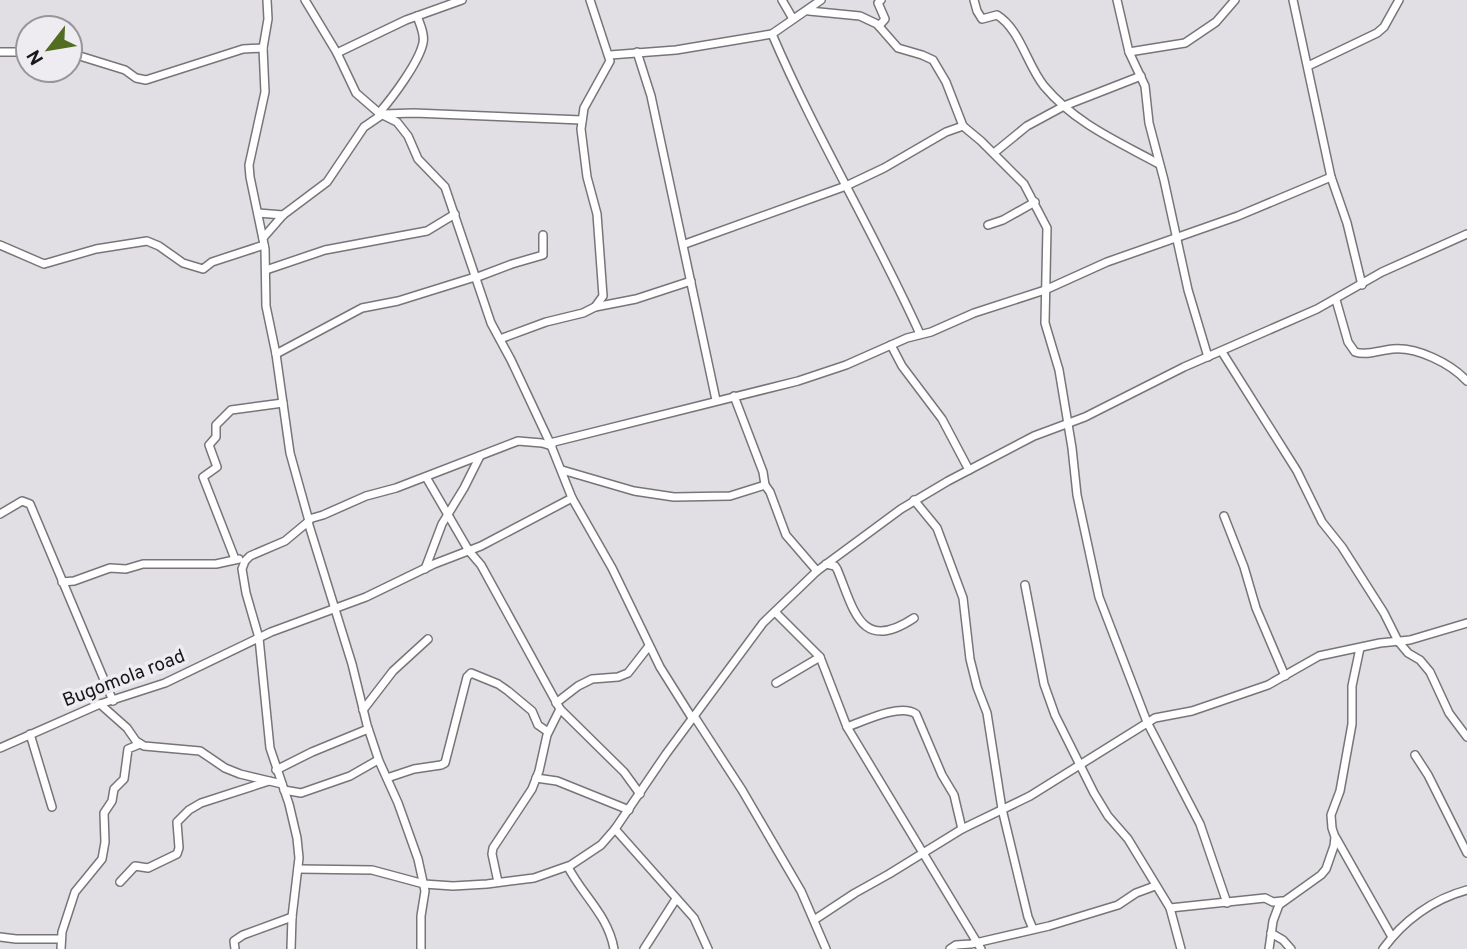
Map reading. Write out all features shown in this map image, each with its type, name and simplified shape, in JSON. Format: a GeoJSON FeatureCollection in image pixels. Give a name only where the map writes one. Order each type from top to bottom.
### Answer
{"type":"FeatureCollection","features":[{"type":"Feature","properties":{"kind":"street"},"geometry":{"type":"LineString","coordinates":[[267,0],[268,19],[263,48],[265,92],[249,165],[252,193],[264,242],[266,306],[292,463],[352,664],[368,729],[414,849],[424,884],[421,949]]}},
{"type":"Feature","properties":{"kind":"street"},"geometry":{"type":"LineString","coordinates":[[305,0],[337,53],[356,93],[381,114],[393,118],[422,165],[445,187],[491,323],[551,445],[572,498],[612,568],[649,646],[742,790],[801,891],[826,949]]}},
{"type":"Feature","properties":{"kind":"street"},"geometry":{"type":"LineString","coordinates":[[337,53],[365,38],[462,0]]}},
{"type":"Feature","properties":{"kind":"street"},"geometry":{"type":"LineString","coordinates":[[590,0],[610,55],[607,67],[584,108],[582,120],[583,154],[597,214],[604,284],[603,296],[595,307]]}},
{"type":"Feature","properties":{"kind":"street"},"geometry":{"type":"LineString","coordinates":[[782,0],[793,19]]}},
{"type":"Feature","properties":{"kind":"street"},"geometry":{"type":"LineString","coordinates":[[610,55],[676,50],[772,34],[821,0]]}},
{"type":"Feature","properties":{"kind":"street"},"geometry":{"type":"LineString","coordinates":[[879,26],[885,19],[878,3],[881,0]]}},
{"type":"Feature","properties":{"kind":"street"},"geometry":{"type":"LineString","coordinates":[[974,0],[980,18],[997,15],[1009,27],[1035,73],[1074,117],[1159,164]]}},
{"type":"Feature","properties":{"kind":"street"},"geometry":{"type":"LineString","coordinates":[[1117,0],[1129,52],[1141,76],[1191,302],[1208,357]]}},
{"type":"Feature","properties":{"kind":"street"},"geometry":{"type":"LineString","coordinates":[[1129,52],[1181,46],[1216,22],[1235,0]]}},
{"type":"Feature","properties":{"kind":"street"},"geometry":{"type":"LineString","coordinates":[[1293,0],[1331,177],[1347,223],[1362,285]]}},
{"type":"Feature","properties":{"kind":"street"},"geometry":{"type":"LineString","coordinates":[[1308,66],[1377,33],[1384,27],[1399,0]]}},
{"type":"Feature","properties":{"kind":"street"},"geometry":{"type":"LineString","coordinates":[[810,6],[855,15],[874,22],[898,48],[933,61],[946,82],[963,126],[1024,184],[1035,201],[1049,236],[1045,323],[1059,370],[1077,495],[1099,597],[1147,722],[1200,824],[1227,903]]}},
{"type":"Feature","properties":{"kind":"street"},"geometry":{"type":"LineString","coordinates":[[0,245],[44,264],[96,248],[148,241],[183,263],[203,269],[212,262],[264,242],[283,215],[327,182],[365,127],[381,114],[423,45],[417,16]]}},
{"type":"Feature","properties":{"kind":"street"},"geometry":{"type":"LineString","coordinates":[[772,34],[795,89],[902,293],[920,334]]}},
{"type":"Feature","properties":{"kind":"street"},"geometry":{"type":"LineString","coordinates":[[84,58],[146,80],[243,49],[263,48]]}},
{"type":"Feature","properties":{"kind":"street"},"geometry":{"type":"LineString","coordinates":[[636,52],[651,96],[685,244],[716,400]]}},
{"type":"Feature","properties":{"kind":"street"},"geometry":{"type":"LineString","coordinates":[[994,153],[1027,125],[1064,106],[1141,76]]}},
{"type":"Feature","properties":{"kind":"street"},"geometry":{"type":"LineString","coordinates":[[381,114],[582,120]]}},
{"type":"Feature","properties":{"kind":"street"},"geometry":{"type":"LineString","coordinates":[[685,244],[846,186],[884,168],[946,132],[963,126]]}},
{"type":"Feature","properties":{"kind":"street"},"geometry":{"type":"LineString","coordinates":[[62,582],[74,581],[110,568],[126,569],[144,564],[213,564],[250,556],[285,541],[308,520],[518,441],[551,445],[716,400],[798,381],[846,365],[974,313],[1045,290],[1107,262],[1238,216],[1331,177]]}},
{"type":"Feature","properties":{"kind":"street"},"geometry":{"type":"LineString","coordinates":[[988,225],[1003,220],[1035,201]]}},
{"type":"Feature","properties":{"kind":"street"},"geometry":{"type":"LineString","coordinates":[[258,213],[283,215]]}},
{"type":"Feature","properties":{"kind":"street"},"geometry":{"type":"LineString","coordinates":[[266,270],[325,250],[427,231],[455,214]]}},
{"type":"Feature","properties":{"kind":"street"},"geometry":{"type":"LineString","coordinates":[[298,869],[372,870],[424,884],[453,886],[534,878],[568,867],[601,845],[615,829],[749,638],[817,571],[914,500],[1034,436],[1086,416],[1184,367],[1336,300],[1382,272],[1467,234]]}},
{"type":"Feature","properties":{"kind":"street"},"geometry":{"type":"LineString","coordinates":[[276,354],[362,309],[398,301],[544,255],[543,235]]}},
{"type":"Feature","properties":{"kind":"street"},"geometry":{"type":"LineString","coordinates":[[500,340],[595,307],[636,299],[691,281]]}},
{"type":"Feature","properties":{"kind":"street"},"geometry":{"type":"LineString","coordinates":[[1336,300],[1348,342],[1355,352],[1362,354],[1406,348],[1449,365],[1467,381]]}},
{"type":"Feature","properties":{"kind":"street"},"geometry":{"type":"LineString","coordinates":[[891,345],[902,366],[942,419],[970,470]]}},
{"type":"Feature","properties":{"kind":"street"},"geometry":{"type":"LineString","coordinates":[[1222,352],[1297,471],[1322,522],[1342,547],[1398,641],[1408,653],[1425,665],[1449,713],[1467,737]]}},
{"type":"Feature","properties":{"kind":"street"},"geometry":{"type":"LineString","coordinates":[[734,396],[763,472],[765,485],[786,535],[817,571]]}},
{"type":"Feature","properties":{"kind":"street"},"geometry":{"type":"LineString","coordinates":[[235,559],[203,477],[217,467],[209,444],[216,437],[216,425],[230,410],[283,403]]}},
{"type":"Feature","properties":{"kind":"street"},"geometry":{"type":"LineString","coordinates":[[425,569],[448,514],[480,455]]}},
{"type":"Feature","properties":{"kind":"street"},"geometry":{"type":"LineString","coordinates":[[562,470],[634,491],[674,497],[730,496],[765,485]]}},
{"type":"Feature","properties":{"kind":"street"},"geometry":{"type":"LineString","coordinates":[[426,477],[489,580],[558,706],[624,772],[640,794]]}},
{"type":"Feature","properties":{"kind":"street","name":"Bugomola road"},"geometry":{"type":"LineString","coordinates":[[0,748],[100,704],[165,683],[259,638],[470,551],[572,498]]}},
{"type":"Feature","properties":{"kind":"street"},"geometry":{"type":"LineString","coordinates":[[914,500],[937,528],[963,598],[970,659],[987,713],[1002,809],[1033,929]]}},
{"type":"Feature","properties":{"kind":"street"},"geometry":{"type":"LineString","coordinates":[[0,514],[22,501],[29,503],[113,701]]}},
{"type":"Feature","properties":{"kind":"street"},"geometry":{"type":"LineString","coordinates":[[1224,516],[1244,566],[1256,608],[1284,676]]}},
{"type":"Feature","properties":{"kind":"street"},"geometry":{"type":"LineString","coordinates":[[250,556],[242,569],[259,638],[270,748],[297,838],[299,858],[291,949]]}},
{"type":"Feature","properties":{"kind":"street"},"geometry":{"type":"LineString","coordinates":[[826,564],[837,569],[856,615],[865,626],[891,631],[914,618]]}},
{"type":"Feature","properties":{"kind":"street"},"geometry":{"type":"LineString","coordinates":[[1025,585],[1044,684],[1055,715],[1108,816],[1128,839],[1170,908],[1181,949]]}},
{"type":"Feature","properties":{"kind":"street"},"geometry":{"type":"LineString","coordinates":[[775,612],[821,657],[847,727],[979,946]]}},
{"type":"Feature","properties":{"kind":"street"},"geometry":{"type":"LineString","coordinates":[[814,920],[855,892],[962,829],[1030,796],[1147,722],[1269,685],[1319,656],[1430,636],[1467,623]]}},
{"type":"Feature","properties":{"kind":"street"},"geometry":{"type":"LineString","coordinates":[[363,710],[393,671],[428,639]]}},
{"type":"Feature","properties":{"kind":"street"},"geometry":{"type":"LineString","coordinates":[[498,882],[492,854],[494,848],[536,778],[558,706],[578,686],[593,679],[618,677],[628,673],[649,646]]}},
{"type":"Feature","properties":{"kind":"street"},"geometry":{"type":"LineString","coordinates":[[1360,649],[1352,686],[1352,724],[1340,790],[1331,815],[1332,828],[1392,937]]}},
{"type":"Feature","properties":{"kind":"street"},"geometry":{"type":"LineString","coordinates":[[776,683],[821,657]]}},
{"type":"Feature","properties":{"kind":"street"},"geometry":{"type":"LineString","coordinates":[[387,778],[445,763],[467,677],[471,673],[498,684],[514,695],[533,711],[537,723],[548,732]]}},
{"type":"Feature","properties":{"kind":"street"},"geometry":{"type":"LineString","coordinates":[[100,704],[127,727],[140,744],[147,747],[200,751],[235,772],[301,793],[350,776],[378,760]]}},
{"type":"Feature","properties":{"kind":"street"},"geometry":{"type":"LineString","coordinates":[[847,727],[880,714],[912,710],[954,795],[962,829]]}},
{"type":"Feature","properties":{"kind":"street"},"geometry":{"type":"LineString","coordinates":[[276,770],[368,729]]}},
{"type":"Feature","properties":{"kind":"street"},"geometry":{"type":"LineString","coordinates":[[30,734],[52,807]]}},
{"type":"Feature","properties":{"kind":"street"},"geometry":{"type":"LineString","coordinates":[[61,949],[61,939],[75,892],[102,859],[106,842],[104,813],[112,801],[114,789],[124,779],[128,749],[140,744]]}},
{"type":"Feature","properties":{"kind":"street"},"geometry":{"type":"LineString","coordinates":[[1415,755],[1428,775],[1467,853]]}},
{"type":"Feature","properties":{"kind":"street"},"geometry":{"type":"LineString","coordinates":[[536,778],[557,781],[629,810]]}},
{"type":"Feature","properties":{"kind":"street"},"geometry":{"type":"LineString","coordinates":[[120,881],[135,866],[148,868],[177,854],[177,822],[189,810],[270,781]]}},
{"type":"Feature","properties":{"kind":"street"},"geometry":{"type":"LineString","coordinates":[[615,829],[694,918],[708,949]]}},
{"type":"Feature","properties":{"kind":"street"},"geometry":{"type":"LineString","coordinates":[[1269,949],[1276,910],[1282,901],[1326,869],[1335,837]]}},
{"type":"Feature","properties":{"kind":"street"},"geometry":{"type":"LineString","coordinates":[[568,867],[574,881],[602,916],[614,949]]}},
{"type":"Feature","properties":{"kind":"street"},"geometry":{"type":"LineString","coordinates":[[950,949],[956,945],[979,946],[1118,905],[1136,893],[1156,886]]}},
{"type":"Feature","properties":{"kind":"street"},"geometry":{"type":"LineString","coordinates":[[1385,948],[1392,937],[1430,905],[1467,890]]}},
{"type":"Feature","properties":{"kind":"street"},"geometry":{"type":"LineString","coordinates":[[1170,908],[1265,898],[1282,901]]}},
{"type":"Feature","properties":{"kind":"street"},"geometry":{"type":"LineString","coordinates":[[644,949],[676,899]]}},
{"type":"Feature","properties":{"kind":"street"},"geometry":{"type":"LineString","coordinates":[[235,949],[234,940],[292,917]]}},
{"type":"Feature","properties":{"kind":"street"},"geometry":{"type":"LineString","coordinates":[[1271,933],[1291,949]]}},
{"type":"Feature","properties":{"kind":"street"},"geometry":{"type":"LineString","coordinates":[[0,937],[61,939]]}}]}
